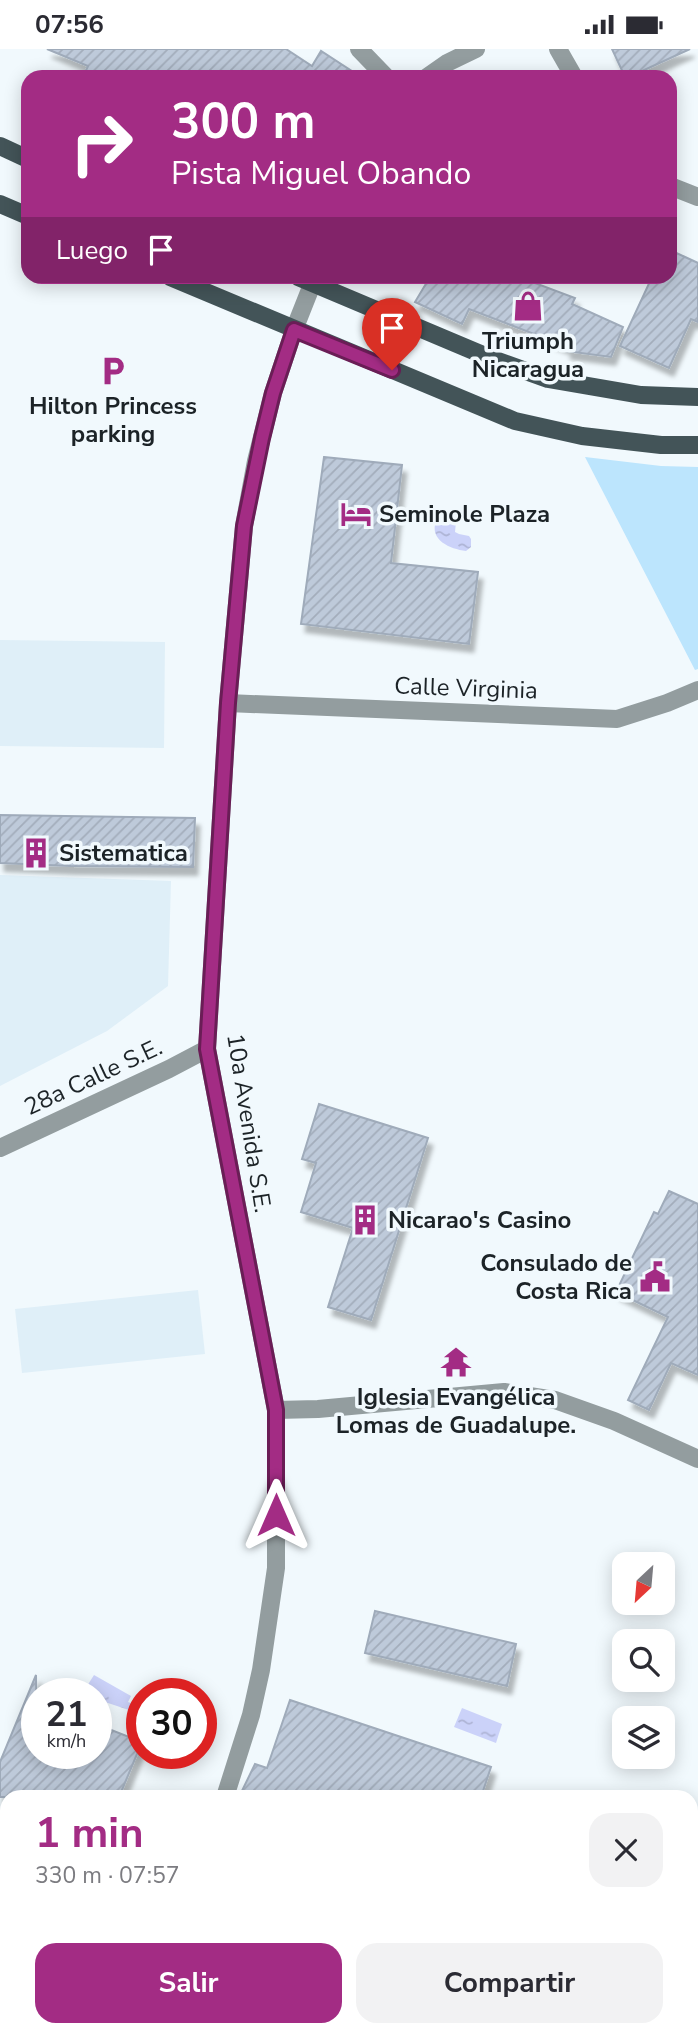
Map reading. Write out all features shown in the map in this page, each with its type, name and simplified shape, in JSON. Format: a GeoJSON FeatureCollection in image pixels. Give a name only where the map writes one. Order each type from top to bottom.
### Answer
{"type":"FeatureCollection","features":[{"type":"Feature","properties":{"kind":"main road"},"geometry":{"type":"LineString","coordinates":[[0,146],[21,156]]}},
{"type":"Feature","properties":{"kind":"main road"},"geometry":{"type":"LineString","coordinates":[[0,204],[21,213]]}},
{"type":"Feature","properties":{"kind":"main road"},"geometry":{"type":"LineString","coordinates":[[186,284],[515,421],[582,436],[661,445],[698,445]]}},
{"type":"Feature","properties":{"kind":"main road"},"geometry":{"type":"LineString","coordinates":[[320,284],[495,360],[548,379],[640,395],[698,397]]}},
{"type":"Feature","properties":{"kind":"street"},"geometry":{"type":"LineString","coordinates":[[359,49],[379,70]]}},
{"type":"Feature","properties":{"kind":"street"},"geometry":{"type":"LineString","coordinates":[[437,70],[476,49]]}},
{"type":"Feature","properties":{"kind":"street"},"geometry":{"type":"LineString","coordinates":[[558,49],[570,70]]}},
{"type":"Feature","properties":{"kind":"street"},"geometry":{"type":"LineString","coordinates":[[677,189],[698,197]]}},
{"type":"Feature","properties":{"kind":"street","name":"10a Avenida S.E."},"geometry":{"type":"LineString","coordinates":[[227,1790],[240,1754],[261,1669],[276,1568],[276,1410],[207,1049],[228,703],[244,526],[273,393],[307,284]]}},
{"type":"Feature","properties":{"kind":"street","name":"Calle Virginia"},"geometry":{"type":"LineString","coordinates":[[228,703],[617,719],[698,690]]}},
{"type":"Feature","properties":{"kind":"street","name":"28a Calle S.E."},"geometry":{"type":"LineString","coordinates":[[0,1148],[207,1049]]}},
{"type":"Feature","properties":{"kind":"street"},"geometry":{"type":"LineString","coordinates":[[276,1410],[318,1409],[504,1392],[555,1400],[614,1421],[698,1459]]}},
{"type":"Feature","properties":{"kind":"shaded area"},"geometry":{"type":"Polygon","coordinates":[[[585,457],[661,466],[698,467],[698,669],[695,670],[585,457]]]}},
{"type":"Feature","properties":{"kind":"shaded area"},"geometry":{"type":"Polygon","coordinates":[[[0,640],[165,642],[164,748],[0,746],[0,640]]]}},
{"type":"Feature","properties":{"kind":"shaded area"},"geometry":{"type":"Polygon","coordinates":[[[0,875],[171,881],[168,986],[107,1031],[0,1086],[0,875]]]}},
{"type":"Feature","properties":{"kind":"shaded area"},"geometry":{"type":"Polygon","coordinates":[[[198,1290],[205,1354],[22,1373],[15,1309],[198,1290]]]}},
{"type":"Feature","properties":{"kind":"water"},"geometry":{"type":"Polygon","coordinates":[[[448,515],[456,522],[455,532],[471,539],[471,547],[466,551],[448,546],[435,533],[436,521],[448,515]]]}},
{"type":"Feature","properties":{"kind":"water"},"geometry":{"type":"Polygon","coordinates":[[[112,1685],[126,1693],[126,1709],[112,1704],[112,1685]]]}},
{"type":"Feature","properties":{"kind":"water"},"geometry":{"type":"Polygon","coordinates":[[[462,1708],[502,1724],[496,1743],[454,1727],[462,1708]]]}},
{"type":"Feature","properties":{"kind":"building"},"geometry":{"type":"Polygon","coordinates":[[[47,49],[286,49],[312,66],[321,51],[350,70],[86,70],[88,66],[47,49]]]}},
{"type":"Feature","properties":{"kind":"building"},"geometry":{"type":"Polygon","coordinates":[[[612,49],[690,49],[644,70],[622,70],[612,49]]]}},
{"type":"Feature","properties":{"kind":"building"},"geometry":{"type":"Polygon","coordinates":[[[677,253],[698,263],[698,322],[691,319],[669,368],[620,346],[649,284],[677,284],[677,253]]]}},
{"type":"Feature","properties":{"kind":"building"},"geometry":{"type":"Polygon","coordinates":[[[426,284],[538,284],[575,298],[572,304],[623,327],[611,357],[566,351],[568,347],[469,309],[462,324],[415,302],[426,284]]]}},
{"type":"Feature","properties":{"kind":"building","name":"Seminole Plaza"},"geometry":{"type":"Polygon","coordinates":[[[324,457],[402,465],[391,563],[478,572],[469,644],[301,624],[324,457]]]}},
{"type":"Feature","properties":{"kind":"building"},"geometry":{"type":"Polygon","coordinates":[[[0,815],[195,818],[193,867],[0,863],[0,815]]]}},
{"type":"Feature","properties":{"kind":"building","name":"Nicarao's Casino"},"geometry":{"type":"Polygon","coordinates":[[[319,1104],[428,1138],[371,1320],[328,1307],[353,1228],[301,1212],[316,1163],[302,1159],[319,1104]]]}},
{"type":"Feature","properties":{"kind":"building"},"geometry":{"type":"Polygon","coordinates":[[[669,1191],[698,1204],[698,1375],[671,1363],[649,1410],[628,1400],[668,1317],[616,1292],[654,1212],[658,1214],[669,1191]]]}},
{"type":"Feature","properties":{"kind":"building"},"geometry":{"type":"Polygon","coordinates":[[[375,1611],[516,1644],[507,1686],[365,1653],[375,1611]]]}},
{"type":"Feature","properties":{"kind":"building"},"geometry":{"type":"Polygon","coordinates":[[[290,1700],[491,1767],[483,1790],[242,1790],[255,1764],[267,1768],[290,1700]]]}},
{"type":"Feature","properties":{"kind":"building"},"geometry":{"type":"Polygon","coordinates":[[[21,1711],[21,1769],[112,1769],[112,1730],[126,1736],[126,1769],[131,1769],[122,1790],[0,1790],[0,1762],[21,1711]]]}},
{"type":"Feature","properties":{"kind":"place","name":"Triumph Nicaragua"},"geometry":{"type":"Point","coordinates":[528,306]}},
{"type":"Feature","properties":{"kind":"place","name":"Hilton Princess parking"},"geometry":{"type":"Point","coordinates":[113,371]}},
{"type":"Feature","properties":{"kind":"place","name":"Seminole Plaza"},"geometry":{"type":"Point","coordinates":[356,514]}},
{"type":"Feature","properties":{"kind":"place","name":"Sistematica"},"geometry":{"type":"Point","coordinates":[36,853]}},
{"type":"Feature","properties":{"kind":"place","name":"Nicarao's Casino"},"geometry":{"type":"Point","coordinates":[365,1220]}},
{"type":"Feature","properties":{"kind":"place","name":"Consulado de Costa Rica"},"geometry":{"type":"Point","coordinates":[655,1277]}},
{"type":"Feature","properties":{"kind":"place","name":"Iglesia Evangélica Lomas de Guadalupe."},"geometry":{"type":"Point","coordinates":[456,1362]}},
{"type":"Feature","properties":{"kind":"route"},"geometry":{"type":"LineString","coordinates":[[276,1515],[276,1410],[207,1049],[228,703],[244,526],[256,461],[273,393],[294,330],[392,370]]}}]}
